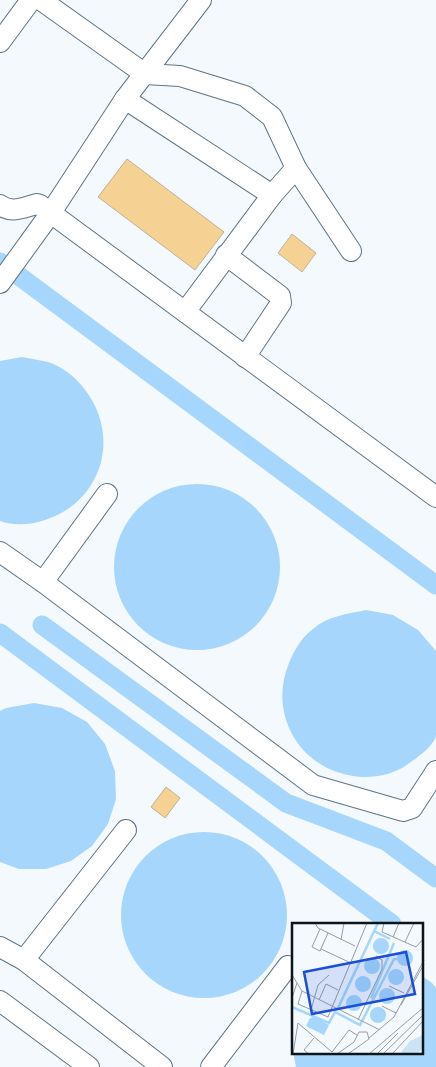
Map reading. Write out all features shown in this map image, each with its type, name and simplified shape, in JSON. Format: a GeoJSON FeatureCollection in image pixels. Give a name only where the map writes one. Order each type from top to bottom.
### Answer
{"type":"FeatureCollection","features":[{"type":"Feature","properties":{"kind":"lane"},"geometry":{"type":"LineString","coordinates":[[0,42],[31,0]]}},
{"type":"Feature","properties":{"kind":"lane"},"geometry":{"type":"LineString","coordinates":[[41,0],[145,74],[180,76],[245,96],[272,117],[296,168],[351,251]]}},
{"type":"Feature","properties":{"kind":"lane"},"geometry":{"type":"LineString","coordinates":[[0,283],[50,214],[125,99],[201,0]]}},
{"type":"Feature","properties":{"kind":"lane"},"geometry":{"type":"LineString","coordinates":[[125,99],[272,196]]}},
{"type":"Feature","properties":{"kind":"lane"},"geometry":{"type":"LineString","coordinates":[[185,312],[226,255],[296,168]]}},
{"type":"Feature","properties":{"kind":"lane"},"geometry":{"type":"LineString","coordinates":[[0,205],[6,210],[15,210],[38,204],[245,357],[433,489]]}},
{"type":"Feature","properties":{"kind":"lane"},"geometry":{"type":"LineString","coordinates":[[226,255],[280,296],[282,300],[245,357]]}},
{"type":"Feature","properties":{"kind":"lane"},"geometry":{"type":"LineString","coordinates":[[42,582],[107,494]]}},
{"type":"Feature","properties":{"kind":"lane"},"geometry":{"type":"LineString","coordinates":[[0,552],[313,785],[403,811],[412,808],[436,771]]}},
{"type":"Feature","properties":{"kind":"lane"},"geometry":{"type":"LineString","coordinates":[[24,960],[126,830]]}},
{"type":"Feature","properties":{"kind":"lane"},"geometry":{"type":"LineString","coordinates":[[0,947],[24,960],[162,1067]]}},
{"type":"Feature","properties":{"kind":"lane"},"geometry":{"type":"LineString","coordinates":[[211,1067],[288,966]]}},
{"type":"Feature","properties":{"kind":"lane"},"geometry":{"type":"LineString","coordinates":[[0,1001],[89,1067]]}},
{"type":"Feature","properties":{"kind":"water"},"geometry":{"type":"Polygon","coordinates":[[[22,357],[45,361],[58,366],[79,382],[94,404],[101,424],[103,444],[101,463],[93,482],[81,498],[65,511],[45,520],[28,524],[0,521],[0,361],[22,357]]]}},
{"type":"Feature","properties":{"kind":"water"},"geometry":{"type":"Polygon","coordinates":[[[197,484],[229,491],[243,498],[256,508],[266,521],[273,535],[280,567],[273,599],[266,613],[256,626],[243,636],[229,643],[197,650],[165,643],[151,636],[138,626],[128,613],[121,599],[114,567],[121,535],[128,521],[138,508],[151,498],[165,491],[197,484]]]}},
{"type":"Feature","properties":{"kind":"water"},"geometry":{"type":"Polygon","coordinates":[[[366,610],[393,615],[418,630],[436,651],[436,735],[425,751],[398,770],[388,774],[365,777],[344,774],[325,766],[309,755],[296,740],[287,723],[283,704],[283,684],[289,663],[296,649],[309,632],[331,618],[366,610]]]}},
{"type":"Feature","properties":{"kind":"water"},"geometry":{"type":"Polygon","coordinates":[[[34,703],[62,708],[87,722],[105,744],[115,771],[116,799],[108,824],[92,846],[71,861],[46,869],[19,869],[0,862],[0,711],[6,708],[34,703]]]}},
{"type":"Feature","properties":{"kind":"water"},"geometry":{"type":"Polygon","coordinates":[[[204,832],[236,839],[250,846],[263,856],[273,869],[280,883],[287,915],[280,947],[273,961],[263,974],[250,984],[236,991],[204,998],[172,991],[158,984],[145,974],[135,961],[128,947],[121,915],[128,883],[135,869],[145,856],[158,846],[172,839],[204,832]]]}},
{"type":"Feature","properties":{"kind":"water"},"geometry":{"type":"Polygon","coordinates":[[[424,977],[436,988],[436,1067],[296,1067],[293,1054],[424,1054],[424,977]]]}},
{"type":"Feature","properties":{"kind":"building"},"geometry":{"type":"Polygon","coordinates":[[[127,159],[224,232],[195,270],[98,197],[127,159]]]}},
{"type":"Feature","properties":{"kind":"building"},"geometry":{"type":"Polygon","coordinates":[[[292,234],[316,253],[302,272],[278,253],[292,234]]]}},
{"type":"Feature","properties":{"kind":"building"},"geometry":{"type":"Polygon","coordinates":[[[166,787],[180,798],[165,818],[151,807],[166,787]]]}},
{"type":"Feature","properties":{"kind":"waterway"},"geometry":{"type":"LineString","coordinates":[[0,262],[436,585]]}},
{"type":"Feature","properties":{"kind":"waterway"},"geometry":{"type":"LineString","coordinates":[[42,625],[286,803],[386,841],[436,878]]}},
{"type":"Feature","properties":{"kind":"waterway"},"geometry":{"type":"LineString","coordinates":[[0,633],[391,923]]}}]}
